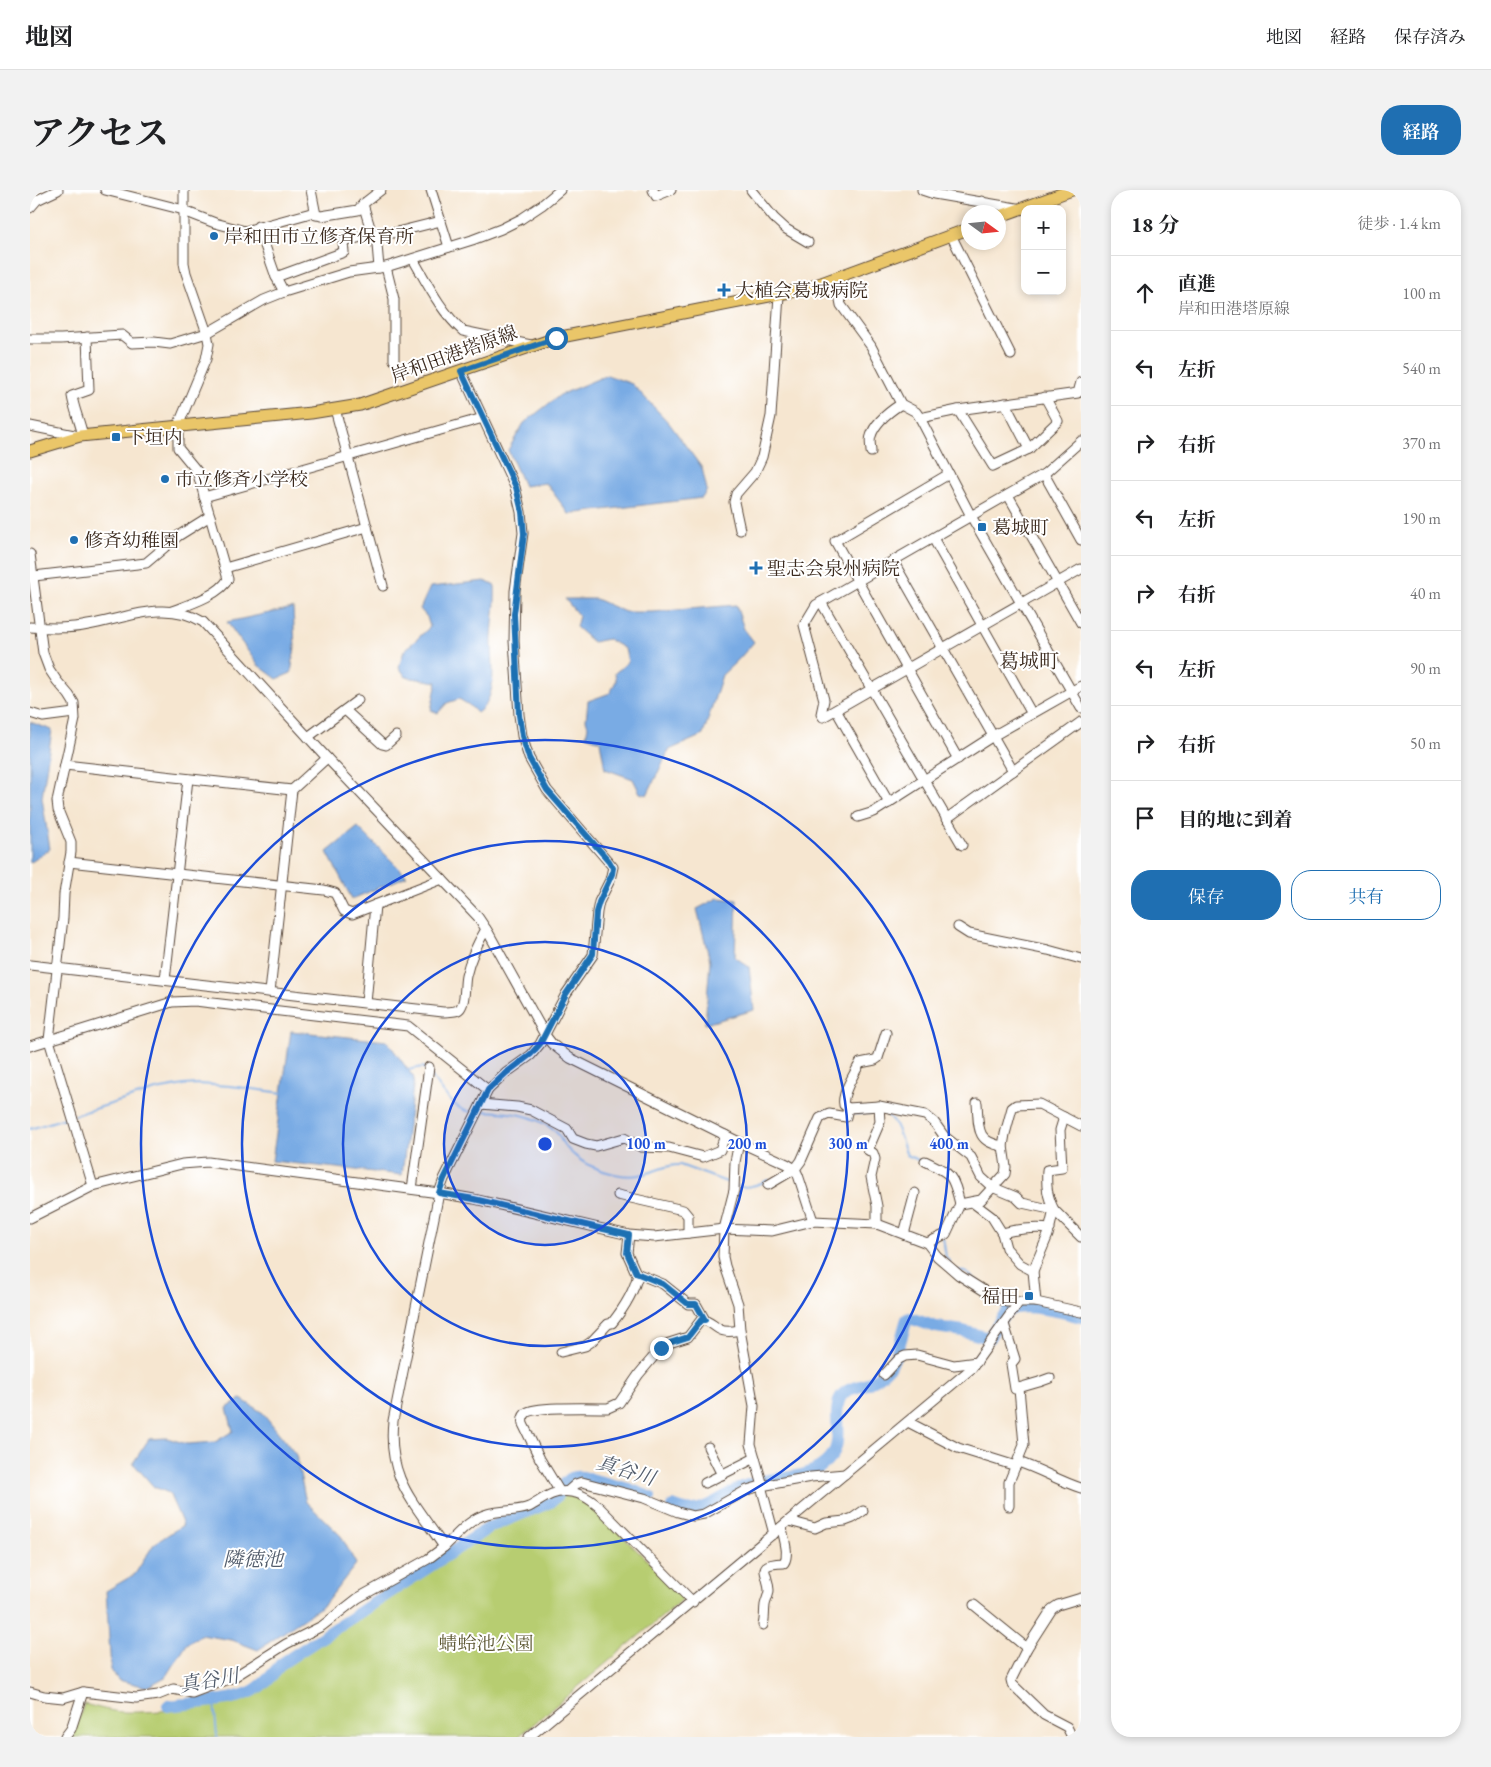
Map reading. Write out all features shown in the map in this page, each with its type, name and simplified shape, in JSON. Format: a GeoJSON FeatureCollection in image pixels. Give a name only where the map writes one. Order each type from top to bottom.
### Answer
{"type":"FeatureCollection","features":[{"type":"Feature","properties":{"kind":"main road"},"geometry":{"type":"LineString","coordinates":[[1033,205],[1072,190]]}},
{"type":"Feature","properties":{"kind":"main road"},"geometry":{"type":"LineString","coordinates":[[1006,214],[1021,209]]}},
{"type":"Feature","properties":{"kind":"main road","name":"岸和田港塔原線"},"geometry":{"type":"LineString","coordinates":[[30,451],[81,436],[334,410],[373,401],[531,346],[593,330],[805,289],[961,231]]}},
{"type":"Feature","properties":{"kind":"street"},"geometry":{"type":"LineString","coordinates":[[30,208],[37,200],[58,190]]}},
{"type":"Feature","properties":{"kind":"street"},"geometry":{"type":"LineString","coordinates":[[106,190],[184,210],[215,223],[245,231],[311,213],[321,216],[358,210],[381,190]]}},
{"type":"Feature","properties":{"kind":"street"},"geometry":{"type":"LineString","coordinates":[[172,611],[203,598],[225,584],[228,579],[197,471],[178,448],[178,426],[206,359],[209,344],[207,332],[184,263],[184,190]]}},
{"type":"Feature","properties":{"kind":"street"},"geometry":{"type":"LineString","coordinates":[[311,190],[316,215]]}},
{"type":"Feature","properties":{"kind":"street"},"geometry":{"type":"LineString","coordinates":[[430,190],[450,247]]}},
{"type":"Feature","properties":{"kind":"street"},"geometry":{"type":"LineString","coordinates":[[30,340],[122,335],[132,343],[170,344],[207,332],[264,300],[284,292],[349,272],[382,268],[501,230],[542,205],[560,190]]}},
{"type":"Feature","properties":{"kind":"street"},"geometry":{"type":"LineString","coordinates":[[652,190],[656,196],[671,190]]}},
{"type":"Feature","properties":{"kind":"street"},"geometry":{"type":"LineString","coordinates":[[751,190],[774,218],[786,229],[808,242]]}},
{"type":"Feature","properties":{"kind":"street"},"geometry":{"type":"LineString","coordinates":[[922,190],[934,194],[1021,209]]}},
{"type":"Feature","properties":{"kind":"street"},"geometry":{"type":"LineString","coordinates":[[982,201],[983,205]]}},
{"type":"Feature","properties":{"kind":"street"},"geometry":{"type":"LineString","coordinates":[[363,204],[382,268],[394,298],[394,360]]}},
{"type":"Feature","properties":{"kind":"street"},"geometry":{"type":"LineString","coordinates":[[276,277],[344,252],[343,242],[441,221]]}},
{"type":"Feature","properties":{"kind":"street"},"geometry":{"type":"LineString","coordinates":[[258,226],[276,277],[284,292]]}},
{"type":"Feature","properties":{"kind":"street"},"geometry":{"type":"LineString","coordinates":[[951,235],[1011,355]]}},
{"type":"Feature","properties":{"kind":"street"},"geometry":{"type":"LineString","coordinates":[[412,259],[456,325],[463,331],[531,346]]}},
{"type":"Feature","properties":{"kind":"street"},"geometry":{"type":"LineString","coordinates":[[836,279],[842,305],[870,346],[901,404],[916,412],[920,418],[971,516],[1081,708]]}},
{"type":"Feature","properties":{"kind":"street"},"geometry":{"type":"LineString","coordinates":[[740,530],[734,502],[736,494],[756,472],[762,457],[771,416],[779,295]]}},
{"type":"Feature","properties":{"kind":"street"},"geometry":{"type":"LineString","coordinates":[[30,426],[81,436],[79,419],[72,396],[89,390],[87,338]]}},
{"type":"Feature","properties":{"kind":"street"},"geometry":{"type":"LineString","coordinates":[[444,1547],[404,1489],[397,1474],[392,1452],[392,1434],[439,1193],[488,1090],[531,1054],[546,1034],[566,994],[593,954],[596,912],[610,880],[613,868],[547,790],[529,758],[522,736],[519,715],[514,614],[524,534],[522,512],[516,487],[461,371]]}},
{"type":"Feature","properties":{"kind":"street"},"geometry":{"type":"LineString","coordinates":[[920,418],[958,410],[1078,393],[1081,382]]}},
{"type":"Feature","properties":{"kind":"street"},"geometry":{"type":"LineString","coordinates":[[958,410],[993,466],[1029,449],[1058,421],[1045,397]]}},
{"type":"Feature","properties":{"kind":"street"},"geometry":{"type":"LineString","coordinates":[[1005,403],[1029,449]]}},
{"type":"Feature","properties":{"kind":"street"},"geometry":{"type":"LineString","coordinates":[[871,452],[870,436],[874,429],[888,413],[901,404]]}},
{"type":"Feature","properties":{"kind":"street"},"geometry":{"type":"LineString","coordinates":[[334,410],[384,586]]}},
{"type":"Feature","properties":{"kind":"street"},"geometry":{"type":"LineString","coordinates":[[204,497],[483,418]]}},
{"type":"Feature","properties":{"kind":"street"},"geometry":{"type":"LineString","coordinates":[[1081,441],[1044,474],[816,605],[804,625],[824,700],[821,714],[823,717],[836,710],[1081,569]]}},
{"type":"Feature","properties":{"kind":"street"},"geometry":{"type":"LineString","coordinates":[[949,474],[835,541],[958,758]]}},
{"type":"Feature","properties":{"kind":"street"},"geometry":{"type":"LineString","coordinates":[[1044,474],[1081,540]]}},
{"type":"Feature","properties":{"kind":"street"},"geometry":{"type":"LineString","coordinates":[[1008,495],[1081,623]]}},
{"type":"Feature","properties":{"kind":"street"},"geometry":{"type":"LineString","coordinates":[[34,576],[146,563],[178,536],[210,516]]}},
{"type":"Feature","properties":{"kind":"street"},"geometry":{"type":"LineString","coordinates":[[225,568],[367,528]]}},
{"type":"Feature","properties":{"kind":"street"},"geometry":{"type":"LineString","coordinates":[[933,538],[1032,714]]}},
{"type":"Feature","properties":{"kind":"street"},"geometry":{"type":"LineString","coordinates":[[30,554],[43,653],[49,669],[74,703],[74,724],[57,801],[58,810],[71,842],[49,1040],[93,1186]]}},
{"type":"Feature","properties":{"kind":"street"},"geometry":{"type":"LineString","coordinates":[[893,561],[1013,771]]}},
{"type":"Feature","properties":{"kind":"street"},"geometry":{"type":"LineString","coordinates":[[821,602],[962,846]]}},
{"type":"Feature","properties":{"kind":"street"},"geometry":{"type":"LineString","coordinates":[[30,627],[86,626],[148,612],[172,611],[191,615],[203,622],[327,758],[478,917],[552,1044],[570,1058],[787,1164],[795,1170],[802,1185],[813,1221]]}},
{"type":"Feature","properties":{"kind":"street"},"geometry":{"type":"LineString","coordinates":[[858,818],[890,803],[993,736],[1081,686]]}},
{"type":"Feature","properties":{"kind":"street"},"geometry":{"type":"LineString","coordinates":[[308,737],[358,700]]}},
{"type":"Feature","properties":{"kind":"street"},"geometry":{"type":"LineString","coordinates":[[346,710],[382,744],[386,745],[396,736]]}},
{"type":"Feature","properties":{"kind":"street"},"geometry":{"type":"LineString","coordinates":[[836,710],[890,803]]}},
{"type":"Feature","properties":{"kind":"street"},"geometry":{"type":"LineString","coordinates":[[30,713],[43,717],[74,713]]}},
{"type":"Feature","properties":{"kind":"street"},"geometry":{"type":"LineString","coordinates":[[946,819],[1081,722]]}},
{"type":"Feature","properties":{"kind":"street"},"geometry":{"type":"LineString","coordinates":[[270,992],[292,790],[327,758]]}},
{"type":"Feature","properties":{"kind":"street"},"geometry":{"type":"LineString","coordinates":[[65,765],[292,790]]}},
{"type":"Feature","properties":{"kind":"street"},"geometry":{"type":"LineString","coordinates":[[165,980],[188,778]]}},
{"type":"Feature","properties":{"kind":"street"},"geometry":{"type":"LineString","coordinates":[[69,862],[331,891],[335,893],[344,911],[352,914],[442,879]]}},
{"type":"Feature","properties":{"kind":"street"},"geometry":{"type":"LineString","coordinates":[[366,1003],[375,905]]}},
{"type":"Feature","properties":{"kind":"street"},"geometry":{"type":"LineString","coordinates":[[958,927],[969,934],[1048,950],[1081,960]]}},
{"type":"Feature","properties":{"kind":"street"},"geometry":{"type":"LineString","coordinates":[[30,965],[443,1012],[457,1011],[462,1006],[471,958],[486,929]]}},
{"type":"Feature","properties":{"kind":"street"},"geometry":{"type":"LineString","coordinates":[[30,1046],[172,1002],[195,1001],[408,1026],[488,1090]]}},
{"type":"Feature","properties":{"kind":"street"},"geometry":{"type":"LineString","coordinates":[[886,1033],[878,1058],[860,1063],[843,1100],[844,1105],[848,1108],[879,1106],[925,1115],[938,1127],[944,1136],[972,1157],[981,1177],[992,1187],[1016,1197],[1022,1203],[1054,1210]]}},
{"type":"Feature","properties":{"kind":"street"},"geometry":{"type":"LineString","coordinates":[[412,1189],[429,1066]]}},
{"type":"Feature","properties":{"kind":"street"},"geometry":{"type":"LineString","coordinates":[[977,1103],[977,1121],[980,1134],[988,1142],[1003,1146]]}},
{"type":"Feature","properties":{"kind":"street"},"geometry":{"type":"LineString","coordinates":[[481,1104],[531,1110],[567,1130],[573,1139],[596,1146],[624,1138],[640,1147],[669,1148],[703,1157],[720,1150],[725,1135]]}},
{"type":"Feature","properties":{"kind":"street"},"geometry":{"type":"LineString","coordinates":[[960,1204],[981,1200],[1005,1174],[1003,1146],[1012,1108],[1016,1104],[1040,1104],[1081,1126]]}},
{"type":"Feature","properties":{"kind":"street"},"geometry":{"type":"LineString","coordinates":[[876,1224],[877,1206],[871,1177],[875,1159],[873,1153],[868,1150],[880,1122],[879,1106]]}},
{"type":"Feature","properties":{"kind":"street"},"geometry":{"type":"LineString","coordinates":[[768,1185],[795,1170],[801,1161],[820,1118],[828,1114],[846,1117],[848,1108]]}},
{"type":"Feature","properties":{"kind":"street"},"geometry":{"type":"LineString","coordinates":[[1064,1116],[1060,1130],[1062,1168],[1047,1170],[1046,1187],[1048,1198],[1054,1210],[1081,1236]]}},
{"type":"Feature","properties":{"kind":"street"},"geometry":{"type":"LineString","coordinates":[[739,1142],[734,1162],[734,1190],[724,1229],[725,1266],[738,1304],[740,1330],[754,1406],[751,1444],[774,1534]]}},
{"type":"Feature","properties":{"kind":"street"},"geometry":{"type":"LineString","coordinates":[[925,1161],[945,1170],[951,1176],[960,1204],[946,1234],[927,1243]]}},
{"type":"Feature","properties":{"kind":"street"},"geometry":{"type":"LineString","coordinates":[[30,1218],[93,1186],[193,1162],[208,1162],[474,1199],[629,1235],[654,1237],[724,1229],[772,1231],[813,1221],[876,1224],[927,1243],[937,1256],[967,1280],[994,1297],[1015,1307]]}},
{"type":"Feature","properties":{"kind":"street"},"geometry":{"type":"LineString","coordinates":[[904,1234],[915,1194]]}},
{"type":"Feature","properties":{"kind":"street"},"geometry":{"type":"LineString","coordinates":[[618,1195],[683,1210],[688,1216],[688,1233]]}},
{"type":"Feature","properties":{"kind":"street"},"geometry":{"type":"LineString","coordinates":[[972,1202],[992,1217],[1002,1232],[1006,1248],[1020,1264],[1033,1272]]}},
{"type":"Feature","properties":{"kind":"street"},"geometry":{"type":"LineString","coordinates":[[1036,1302],[1033,1272],[1050,1229],[1054,1210]]}},
{"type":"Feature","properties":{"kind":"street"},"geometry":{"type":"LineString","coordinates":[[1002,1232],[1036,1227],[1050,1229]]}},
{"type":"Feature","properties":{"kind":"street"},"geometry":{"type":"LineString","coordinates":[[629,1235],[627,1253],[636,1273],[663,1284],[688,1304],[696,1304],[705,1320],[725,1331],[740,1330]]}},
{"type":"Feature","properties":{"kind":"street"},"geometry":{"type":"LineString","coordinates":[[561,1352],[585,1346],[592,1342],[608,1324],[612,1323],[631,1295],[636,1285],[638,1274]]}},
{"type":"Feature","properties":{"kind":"street"},"geometry":{"type":"LineString","coordinates":[[529,1737],[972,1368],[1015,1307],[1036,1302],[1081,1312]]}},
{"type":"Feature","properties":{"kind":"street"},"geometry":{"type":"LineString","coordinates":[[693,1602],[588,1497],[579,1493],[564,1491],[540,1459],[522,1424],[522,1419],[532,1411],[545,1409],[614,1407],[619,1404],[639,1374],[661,1348],[666,1344],[688,1337],[701,1320],[705,1320]]}},
{"type":"Feature","properties":{"kind":"street"},"geometry":{"type":"LineString","coordinates":[[1004,1324],[1015,1359],[1011,1364],[1015,1389],[1050,1378]]}},
{"type":"Feature","properties":{"kind":"street"},"geometry":{"type":"LineString","coordinates":[[884,1375],[899,1359],[905,1356],[917,1355],[954,1365],[977,1362]]}},
{"type":"Feature","properties":{"kind":"street"},"geometry":{"type":"LineString","coordinates":[[1009,1506],[1008,1482],[1024,1445],[1019,1388]]}},
{"type":"Feature","properties":{"kind":"street"},"geometry":{"type":"LineString","coordinates":[[908,1422],[958,1448],[1037,1468],[1051,1477],[1081,1488]]}},
{"type":"Feature","properties":{"kind":"street"},"geometry":{"type":"LineString","coordinates":[[708,1447],[722,1474]]}},
{"type":"Feature","properties":{"kind":"street"},"geometry":{"type":"LineString","coordinates":[[706,1483],[755,1458]]}},
{"type":"Feature","properties":{"kind":"street"},"geometry":{"type":"LineString","coordinates":[[30,1692],[63,1698],[83,1692],[136,1698],[158,1695],[173,1689],[192,1693],[234,1677],[286,1644],[322,1626],[358,1598],[444,1547],[474,1520],[486,1514],[528,1507],[552,1494],[564,1491],[582,1482],[644,1498],[693,1516],[704,1514],[747,1490],[811,1477],[846,1474]]}},
{"type":"Feature","properties":{"kind":"street"},"geometry":{"type":"LineString","coordinates":[[785,1524],[815,1528],[826,1523],[845,1521],[863,1511]]}},
{"type":"Feature","properties":{"kind":"street"},"geometry":{"type":"LineString","coordinates":[[763,1625],[769,1589],[764,1570],[769,1563],[784,1562],[786,1559],[784,1543],[785,1524]]}},
{"type":"Feature","properties":{"kind":"street"},"geometry":{"type":"LineString","coordinates":[[1072,1737],[1068,1726],[1044,1715],[1012,1684],[1011,1680],[1027,1648],[1052,1609],[1058,1605],[1081,1598]]}},
{"type":"Feature","properties":{"kind":"street"},"geometry":{"type":"LineString","coordinates":[[974,1604],[1027,1648]]}},
{"type":"Feature","properties":{"kind":"street"},"geometry":{"type":"LineString","coordinates":[[64,1737],[71,1729],[83,1692]]}},
{"type":"Feature","properties":{"kind":"green space","name":"蜻蛉池公園"},"geometry":{"type":"Polygon","coordinates":[[[567,1495],[585,1500],[683,1595],[683,1599],[518,1737],[70,1737],[74,1732],[84,1704],[120,1712],[138,1712],[209,1706],[241,1699],[253,1694],[265,1685],[283,1665],[492,1529],[547,1507],[561,1496],[567,1495]]]}},
{"type":"Feature","properties":{"kind":"water"},"geometry":{"type":"Polygon","coordinates":[[[607,375],[632,384],[669,423],[702,468],[707,490],[702,498],[569,514],[546,483],[524,486],[508,450],[524,423],[560,395],[607,375]]]}},
{"type":"Feature","properties":{"kind":"water"},"geometry":{"type":"Polygon","coordinates":[[[485,581],[495,586],[492,636],[493,678],[489,698],[477,713],[459,699],[447,703],[438,713],[431,710],[437,682],[406,677],[399,667],[404,651],[430,627],[427,617],[420,609],[430,587],[485,581]]]}},
{"type":"Feature","properties":{"kind":"water"},"geometry":{"type":"Polygon","coordinates":[[[565,599],[596,599],[625,612],[653,612],[736,605],[744,629],[754,642],[722,675],[703,735],[669,750],[647,795],[640,793],[633,779],[605,769],[600,741],[586,736],[588,701],[610,693],[616,681],[615,673],[628,662],[625,649],[608,639],[593,642],[576,627],[579,616],[565,599]]]}},
{"type":"Feature","properties":{"kind":"water"},"geometry":{"type":"Polygon","coordinates":[[[293,608],[295,647],[291,673],[277,679],[258,665],[227,622],[293,608]]]}},
{"type":"Feature","properties":{"kind":"water"},"geometry":{"type":"Polygon","coordinates":[[[30,722],[52,730],[42,798],[50,849],[30,863],[30,722]]]}},
{"type":"Feature","properties":{"kind":"water"},"geometry":{"type":"Polygon","coordinates":[[[358,827],[407,876],[352,899],[327,852],[358,827]]]}},
{"type":"Feature","properties":{"kind":"water"},"geometry":{"type":"Polygon","coordinates":[[[718,898],[737,900],[735,957],[749,967],[754,1010],[705,1024],[710,961],[697,909],[718,898]]]}},
{"type":"Feature","properties":{"kind":"water"},"geometry":{"type":"Polygon","coordinates":[[[291,1031],[387,1041],[414,1078],[402,1175],[272,1161],[291,1031]]]}},
{"type":"Feature","properties":{"kind":"water","name":"隣徳池"},"geometry":{"type":"Polygon","coordinates":[[[241,1399],[263,1413],[296,1455],[306,1502],[341,1536],[356,1564],[325,1604],[258,1650],[232,1640],[201,1635],[187,1644],[167,1676],[147,1687],[118,1680],[111,1670],[106,1591],[135,1574],[154,1544],[183,1525],[169,1493],[154,1487],[133,1463],[149,1439],[167,1438],[187,1444],[215,1442],[233,1431],[227,1408],[241,1399]]]}},
{"type":"Feature","properties":{"kind":"waterway"},"geometry":{"type":"LineString","coordinates":[[408,1070],[423,1067],[425,1069]]}},
{"type":"Feature","properties":{"kind":"waterway"},"geometry":{"type":"LineString","coordinates":[[431,1076],[454,1104],[466,1111],[473,1112]]}},
{"type":"Feature","properties":{"kind":"waterway"},"geometry":{"type":"LineString","coordinates":[[75,1115],[156,1090],[184,1085],[230,1086],[283,1093]]}},
{"type":"Feature","properties":{"kind":"waterway"},"geometry":{"type":"LineString","coordinates":[[819,1114],[820,1112],[830,1110]]}},
{"type":"Feature","properties":{"kind":"waterway"},"geometry":{"type":"LineString","coordinates":[[480,1111],[511,1113],[539,1121],[556,1132],[562,1142],[579,1159],[608,1172],[633,1176],[669,1166],[680,1165],[732,1184]]}},
{"type":"Feature","properties":{"kind":"waterway"},"geometry":{"type":"LineString","coordinates":[[849,1114],[877,1113]]}},
{"type":"Feature","properties":{"kind":"waterway"},"geometry":{"type":"LineString","coordinates":[[882,1113],[887,1115],[895,1125],[907,1155],[922,1162]]}},
{"type":"Feature","properties":{"kind":"waterway"},"geometry":{"type":"LineString","coordinates":[[30,1129],[68,1117]]}},
{"type":"Feature","properties":{"kind":"waterway"},"geometry":{"type":"LineString","coordinates":[[736,1186],[752,1186],[768,1180]]}},
{"type":"Feature","properties":{"kind":"waterway"},"geometry":{"type":"LineString","coordinates":[[943,1238],[946,1257],[950,1262]]}},
{"type":"Feature","properties":{"kind":"waterway"},"geometry":{"type":"LineString","coordinates":[[958,1270],[967,1273],[980,1283]]}},
{"type":"Feature","properties":{"kind":"waterway","name":"真谷川"},"geometry":{"type":"LineString","coordinates":[[673,1506],[690,1511],[703,1508],[750,1484],[804,1474],[823,1465],[831,1457],[837,1443],[837,1412],[840,1398],[849,1390],[872,1381],[890,1366],[898,1349],[907,1319],[910,1318],[936,1327],[963,1331],[989,1338],[1004,1315],[1013,1309],[1043,1309],[1081,1317]]}},
{"type":"Feature","properties":{"kind":"waterway","name":"真谷川"},"geometry":{"type":"LineString","coordinates":[[168,1706],[235,1698],[257,1689],[281,1664],[490,1527],[551,1502],[565,1483],[573,1478],[587,1478],[629,1489],[650,1497]]}},
{"type":"Feature","properties":{"kind":"waterway"},"geometry":{"type":"LineString","coordinates":[[214,1701],[217,1737]]}},
{"type":"Feature","properties":{"kind":"place","name":"岸和田市立修斉保育所"},"geometry":{"type":"Point","coordinates":[214,236]}},
{"type":"Feature","properties":{"kind":"place","name":"大植会葛城病院"},"geometry":{"type":"Point","coordinates":[724,290]}},
{"type":"Feature","properties":{"kind":"place","name":"下垣内"},"geometry":{"type":"Point","coordinates":[116,437]}},
{"type":"Feature","properties":{"kind":"place","name":"市立修斉小学校"},"geometry":{"type":"Point","coordinates":[165,479]}},
{"type":"Feature","properties":{"kind":"place","name":"葛城町"},"geometry":{"type":"Point","coordinates":[982,527]}},
{"type":"Feature","properties":{"kind":"place","name":"修斉幼稚園"},"geometry":{"type":"Point","coordinates":[74,540]}},
{"type":"Feature","properties":{"kind":"place","name":"聖志会泉州病院"},"geometry":{"type":"Point","coordinates":[756,568]}},
{"type":"Feature","properties":{"kind":"place","name":"福田"},"geometry":{"type":"Point","coordinates":[1029,1296]}},
{"type":"Feature","properties":{"kind":"district","name":"葛城町"},"geometry":{"type":"Point","coordinates":[1029,661]}},
{"type":"Feature","properties":{"kind":"route"},"geometry":{"type":"LineString","coordinates":[[556,338],[461,371],[516,487],[522,512],[524,534],[514,614],[514,641],[522,736],[529,758],[547,790],[613,868],[610,880],[596,912],[593,954],[566,994],[540,1044],[531,1054],[488,1090],[439,1193],[474,1199],[629,1235],[627,1253],[636,1273],[663,1284],[688,1304],[696,1304],[705,1320],[701,1320],[688,1337],[666,1344],[661,1348]]}}]}
